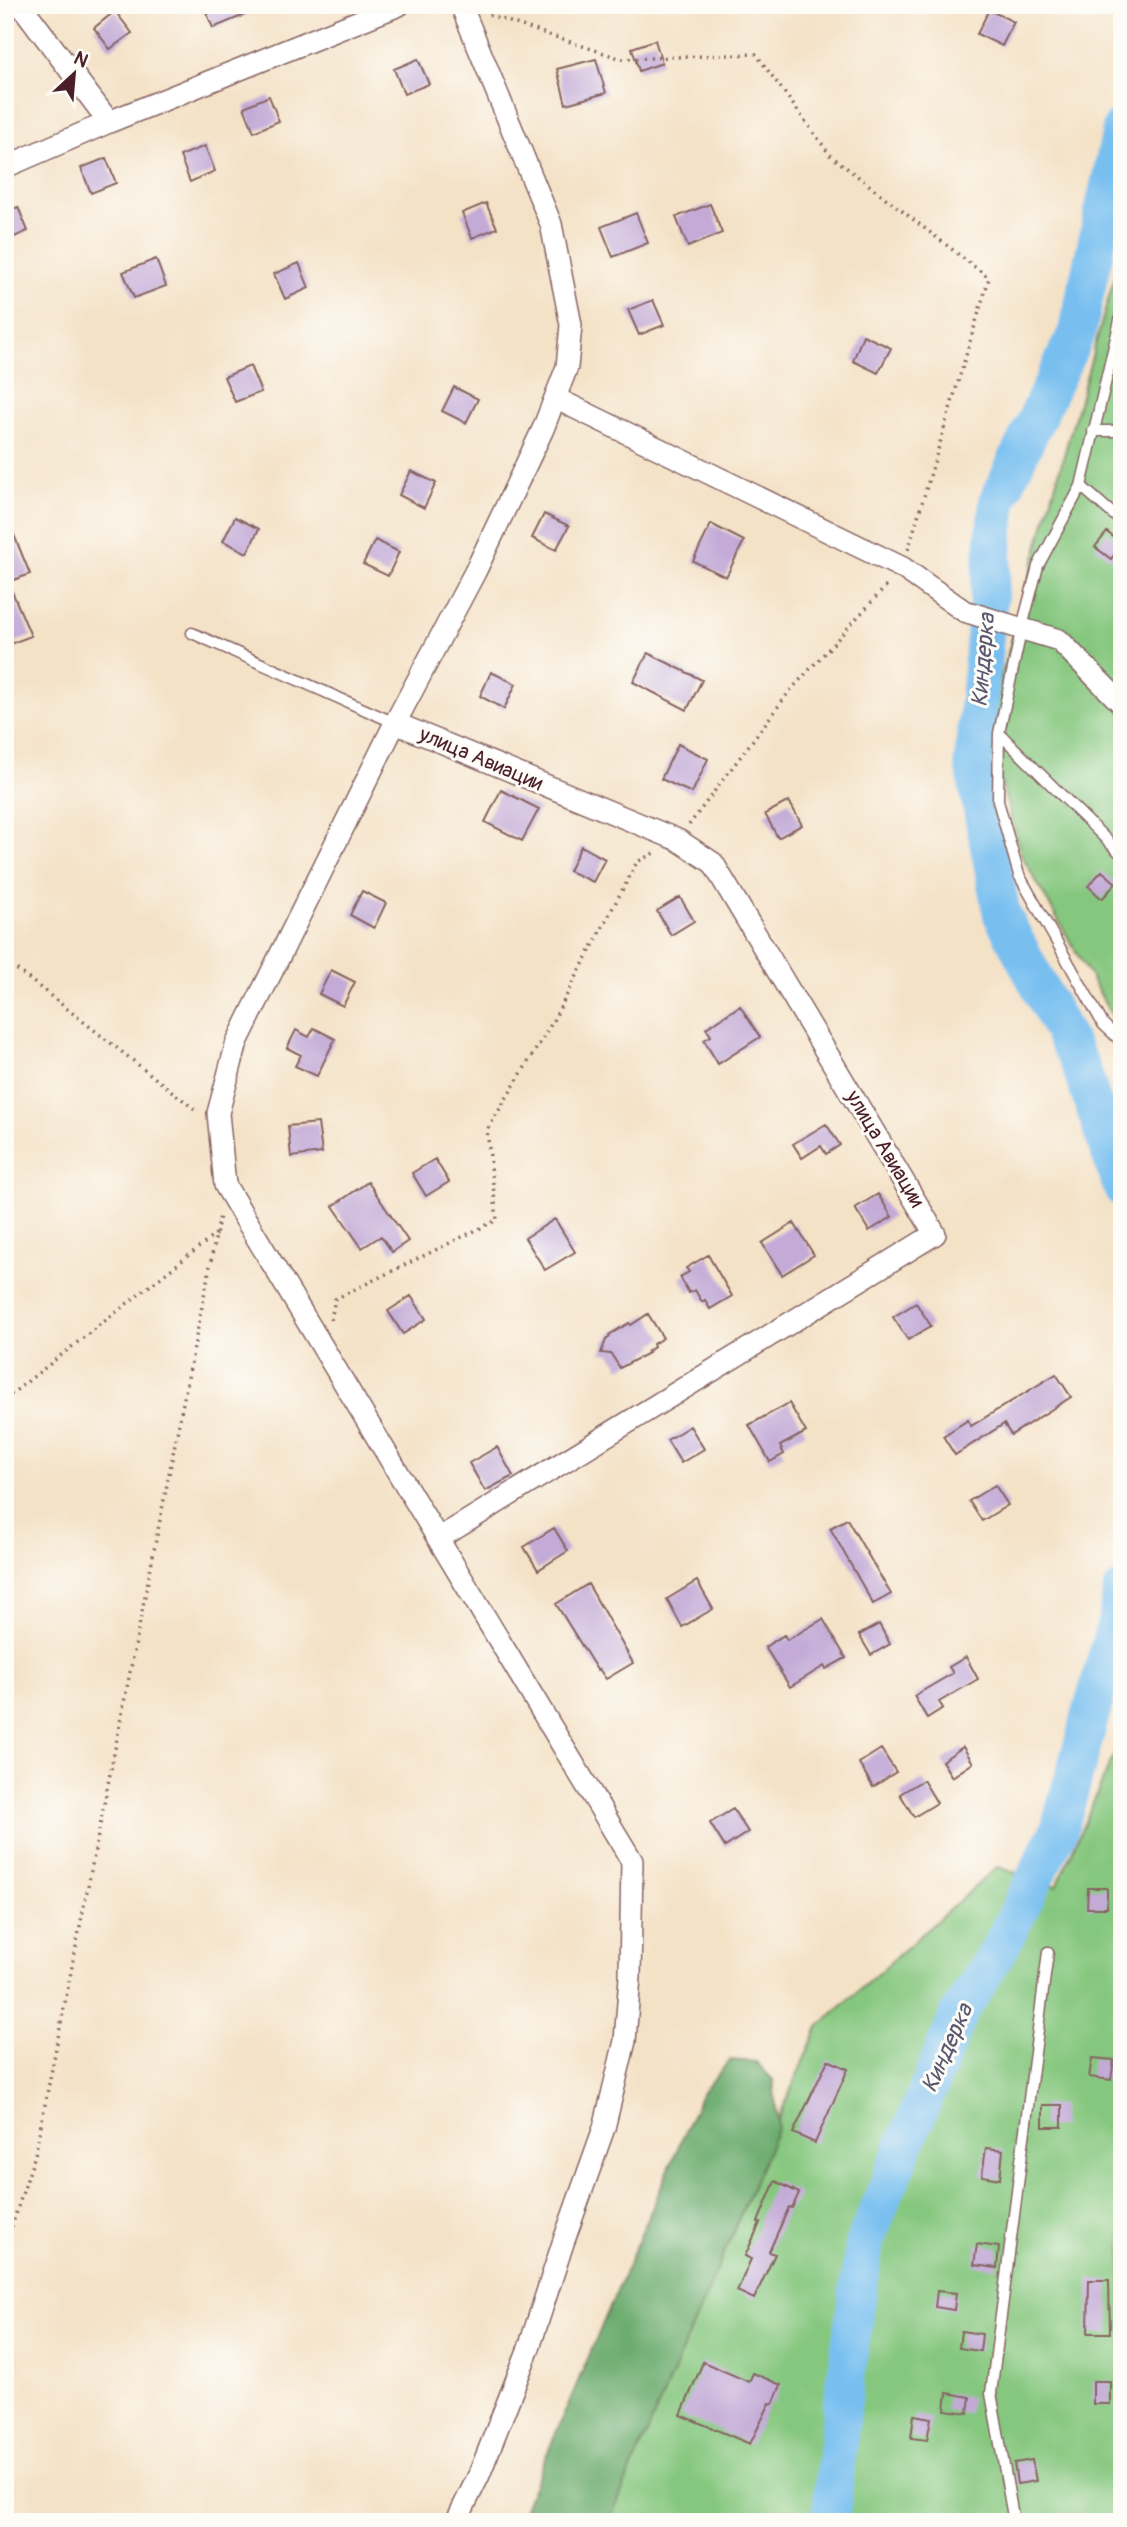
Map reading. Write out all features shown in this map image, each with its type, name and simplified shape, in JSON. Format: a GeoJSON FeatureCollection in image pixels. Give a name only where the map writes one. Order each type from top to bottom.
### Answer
{"type":"FeatureCollection","features":[{"type":"Feature","properties":{"kind":"street"},"geometry":{"type":"LineString","coordinates":[[21,5],[109,122]]}},
{"type":"Feature","properties":{"kind":"street"},"geometry":{"type":"LineString","coordinates":[[5,167],[109,122],[400,5]]}},
{"type":"Feature","properties":{"kind":"street"},"geometry":{"type":"LineString","coordinates":[[456,2522],[479,2475],[529,2348],[604,2128],[625,2041],[630,1977],[632,1861],[226,1185],[218,1113],[237,1042],[395,723],[475,572],[543,429],[567,367],[571,325],[551,223],[461,6]]}},
{"type":"Feature","properties":{"kind":"street"},"geometry":{"type":"LineString","coordinates":[[555,398],[903,568],[964,611],[1059,640],[1122,704]]}},
{"type":"Feature","properties":{"kind":"street","name":"улица Авиации"},"geometry":{"type":"LineString","coordinates":[[395,723],[678,840],[713,863],[935,1234],[438,1539]]}},
{"type":"Feature","properties":{"kind":"lane"},"geometry":{"type":"LineString","coordinates":[[1122,312],[1080,486],[1038,566],[1013,625],[999,733],[998,801],[1019,876],[1103,1024],[1122,1042]]}},
{"type":"Feature","properties":{"kind":"lane"},"geometry":{"type":"LineString","coordinates":[[1093,432],[1122,431]]}},
{"type":"Feature","properties":{"kind":"lane"},"geometry":{"type":"LineString","coordinates":[[1080,486],[1122,522]]}},
{"type":"Feature","properties":{"kind":"lane"},"geometry":{"type":"LineString","coordinates":[[192,633],[395,723]]}},
{"type":"Feature","properties":{"kind":"lane"},"geometry":{"type":"LineString","coordinates":[[999,733],[1122,855]]}},
{"type":"Feature","properties":{"kind":"lane"},"geometry":{"type":"LineString","coordinates":[[1014,2522],[991,2393],[1048,1952]]}},
{"type":"Feature","properties":{"kind":"path"},"geometry":{"type":"LineString","coordinates":[[325,1350],[335,1299],[497,1220],[487,1130],[553,1021],[637,862],[678,840],[789,692],[903,568],[989,278],[830,155],[755,54],[622,59],[461,6]]}},
{"type":"Feature","properties":{"kind":"path"},"geometry":{"type":"LineString","coordinates":[[5,962],[220,1130]]}},
{"type":"Feature","properties":{"kind":"path"},"geometry":{"type":"LineString","coordinates":[[5,2247],[34,2155],[226,1185]]}},
{"type":"Feature","properties":{"kind":"path"},"geometry":{"type":"LineString","coordinates":[[5,1399],[216,1234]]}},
{"type":"Feature","properties":{"kind":"green space"},"geometry":{"type":"Polygon","coordinates":[[[1122,251],[1122,1033],[1022,856],[986,730],[1122,251]]]}},
{"type":"Feature","properties":{"kind":"green space"},"geometry":{"type":"Polygon","coordinates":[[[1122,1736],[1122,2522],[604,2522],[818,2027],[997,1867],[1057,1886],[1122,1736]]]}},
{"type":"Feature","properties":{"kind":"green space"},"geometry":{"type":"Polygon","coordinates":[[[730,2060],[756,2062],[773,2080],[778,2127],[609,2522],[518,2522],[701,2094],[730,2060]]]}},
{"type":"Feature","properties":{"kind":"building"},"geometry":{"type":"Polygon","coordinates":[[[203,5],[266,5],[266,6],[213,28],[203,5]]]}},
{"type":"Feature","properties":{"kind":"building"},"geometry":{"type":"Polygon","coordinates":[[[989,10],[1014,22],[1002,46],[977,34],[989,10]]]}},
{"type":"Feature","properties":{"kind":"building"},"geometry":{"type":"Polygon","coordinates":[[[115,11],[132,33],[110,49],[94,28],[115,11]]]}},
{"type":"Feature","properties":{"kind":"building"},"geometry":{"type":"Polygon","coordinates":[[[655,40],[662,63],[639,71],[632,48],[655,40]]]}},
{"type":"Feature","properties":{"kind":"building"},"geometry":{"type":"Polygon","coordinates":[[[418,59],[429,84],[404,94],[394,69],[418,59]]]}},
{"type":"Feature","properties":{"kind":"building"},"geometry":{"type":"Polygon","coordinates":[[[596,59],[606,93],[566,104],[557,69],[596,59]]]}},
{"type":"Feature","properties":{"kind":"building"},"geometry":{"type":"Polygon","coordinates":[[[269,96],[279,121],[254,132],[244,107],[269,96]]]}},
{"type":"Feature","properties":{"kind":"building"},"geometry":{"type":"Polygon","coordinates":[[[205,146],[215,171],[190,182],[180,156],[205,146]]]}},
{"type":"Feature","properties":{"kind":"building"},"geometry":{"type":"Polygon","coordinates":[[[106,158],[116,183],[91,193],[81,168],[106,158]]]}},
{"type":"Feature","properties":{"kind":"building"},"geometry":{"type":"Polygon","coordinates":[[[486,203],[497,228],[472,238],[462,213],[486,203]]]}},
{"type":"Feature","properties":{"kind":"building"},"geometry":{"type":"Polygon","coordinates":[[[710,204],[722,233],[688,247],[676,217],[710,204]]]}},
{"type":"Feature","properties":{"kind":"building"},"geometry":{"type":"Polygon","coordinates":[[[18,207],[28,231],[5,241],[5,212],[18,207]]]}},
{"type":"Feature","properties":{"kind":"building"},"geometry":{"type":"Polygon","coordinates":[[[636,213],[648,243],[613,257],[601,227],[636,213]]]}},
{"type":"Feature","properties":{"kind":"building"},"geometry":{"type":"Polygon","coordinates":[[[156,259],[166,286],[134,298],[123,272],[156,259]]]}},
{"type":"Feature","properties":{"kind":"building"},"geometry":{"type":"Polygon","coordinates":[[[299,263],[309,288],[285,299],[274,274],[299,263]]]}},
{"type":"Feature","properties":{"kind":"building"},"geometry":{"type":"Polygon","coordinates":[[[653,300],[664,325],[639,335],[628,310],[653,300]]]}},
{"type":"Feature","properties":{"kind":"building"},"geometry":{"type":"Polygon","coordinates":[[[863,335],[891,348],[878,373],[853,361],[863,335]]]}},
{"type":"Feature","properties":{"kind":"building"},"geometry":{"type":"Polygon","coordinates":[[[250,366],[261,392],[235,402],[224,377],[250,366]]]}},
{"type":"Feature","properties":{"kind":"building"},"geometry":{"type":"Polygon","coordinates":[[[454,387],[478,399],[466,423],[442,411],[454,387]]]}},
{"type":"Feature","properties":{"kind":"building"},"geometry":{"type":"Polygon","coordinates":[[[411,471],[436,483],[424,508],[399,495],[411,471]]]}},
{"type":"Feature","properties":{"kind":"building"},"geometry":{"type":"Polygon","coordinates":[[[5,513],[30,574],[8,582],[31,636],[5,646],[5,513]]]}},
{"type":"Feature","properties":{"kind":"building"},"geometry":{"type":"Polygon","coordinates":[[[544,514],[569,526],[556,550],[532,538],[544,514]]]}},
{"type":"Feature","properties":{"kind":"building"},"geometry":{"type":"Polygon","coordinates":[[[235,517],[259,529],[247,553],[223,541],[235,517]]]}},
{"type":"Feature","properties":{"kind":"building"},"geometry":{"type":"Polygon","coordinates":[[[711,524],[744,541],[726,577],[693,561],[711,524]]]}},
{"type":"Feature","properties":{"kind":"building"},"geometry":{"type":"Polygon","coordinates":[[[1107,532],[1122,544],[1111,559],[1095,547],[1107,532]]]}},
{"type":"Feature","properties":{"kind":"building"},"geometry":{"type":"Polygon","coordinates":[[[375,540],[399,552],[388,576],[363,564],[375,540]]]}},
{"type":"Feature","properties":{"kind":"building"},"geometry":{"type":"Polygon","coordinates":[[[648,653],[702,680],[687,710],[633,682],[648,653]]]}},
{"type":"Feature","properties":{"kind":"building"},"geometry":{"type":"Polygon","coordinates":[[[491,672],[516,684],[504,709],[480,696],[491,672]]]}},
{"type":"Feature","properties":{"kind":"building"},"geometry":{"type":"Polygon","coordinates":[[[678,744],[708,759],[692,793],[661,779],[678,744]]]}},
{"type":"Feature","properties":{"kind":"building"},"geometry":{"type":"Polygon","coordinates":[[[501,790],[539,809],[522,841],[485,822],[501,790]]]}},
{"type":"Feature","properties":{"kind":"building"},"geometry":{"type":"Polygon","coordinates":[[[789,801],[802,825],[778,838],[765,814],[789,801]]]}},
{"type":"Feature","properties":{"kind":"building"},"geometry":{"type":"Polygon","coordinates":[[[581,846],[605,859],[593,882],[569,871],[581,846]]]}},
{"type":"Feature","properties":{"kind":"building"},"geometry":{"type":"Polygon","coordinates":[[[1102,871],[1116,883],[1102,899],[1088,886],[1102,871]]]}},
{"type":"Feature","properties":{"kind":"building"},"geometry":{"type":"Polygon","coordinates":[[[362,891],[386,903],[374,928],[350,915],[362,891]]]}},
{"type":"Feature","properties":{"kind":"building"},"geometry":{"type":"Polygon","coordinates":[[[680,897],[694,921],[671,935],[657,911],[680,897]]]}},
{"type":"Feature","properties":{"kind":"building"},"geometry":{"type":"Polygon","coordinates":[[[331,970],[355,982],[343,1006],[319,994],[331,970]]]}},
{"type":"Feature","properties":{"kind":"building"},"geometry":{"type":"Polygon","coordinates":[[[740,1006],[760,1037],[718,1064],[704,1040],[711,1036],[706,1028],[740,1006]]]}},
{"type":"Feature","properties":{"kind":"building"},"geometry":{"type":"Polygon","coordinates":[[[314,1028],[335,1039],[317,1076],[295,1066],[301,1055],[287,1048],[296,1030],[309,1037],[314,1028]]]}},
{"type":"Feature","properties":{"kind":"building"},"geometry":{"type":"Polygon","coordinates":[[[318,1123],[322,1153],[291,1157],[288,1126],[318,1123]]]}},
{"type":"Feature","properties":{"kind":"building"},"geometry":{"type":"Polygon","coordinates":[[[826,1124],[840,1145],[826,1154],[821,1146],[802,1158],[793,1144],[826,1124]]]}},
{"type":"Feature","properties":{"kind":"building"},"geometry":{"type":"Polygon","coordinates":[[[435,1159],[449,1182],[426,1196],[412,1173],[435,1159]]]}},
{"type":"Feature","properties":{"kind":"building"},"geometry":{"type":"Polygon","coordinates":[[[368,1182],[408,1241],[392,1252],[381,1236],[362,1248],[333,1206],[368,1182]]]}},
{"type":"Feature","properties":{"kind":"building"},"geometry":{"type":"Polygon","coordinates":[[[878,1194],[892,1217],[869,1231],[855,1208],[878,1194]]]}},
{"type":"Feature","properties":{"kind":"building"},"geometry":{"type":"Polygon","coordinates":[[[555,1219],[575,1252],[545,1270],[525,1238],[555,1219]]]}},
{"type":"Feature","properties":{"kind":"building"},"geometry":{"type":"Polygon","coordinates":[[[794,1223],[814,1255],[782,1275],[762,1243],[794,1223]]]}},
{"type":"Feature","properties":{"kind":"building"},"geometry":{"type":"Polygon","coordinates":[[[708,1255],[732,1296],[710,1309],[695,1290],[689,1293],[680,1277],[689,1272],[686,1268],[708,1255]]]}},
{"type":"Feature","properties":{"kind":"building"},"geometry":{"type":"Polygon","coordinates":[[[411,1296],[426,1319],[403,1334],[388,1311],[411,1296]]]}},
{"type":"Feature","properties":{"kind":"building"},"geometry":{"type":"Polygon","coordinates":[[[916,1303],[931,1326],[908,1340],[893,1317],[916,1303]]]}},
{"type":"Feature","properties":{"kind":"building"},"geometry":{"type":"Polygon","coordinates":[[[648,1314],[663,1338],[653,1344],[654,1347],[648,1353],[620,1368],[611,1354],[601,1353],[609,1335],[648,1314]]]}},
{"type":"Feature","properties":{"kind":"building"},"geometry":{"type":"Polygon","coordinates":[[[1056,1374],[1071,1397],[1011,1435],[1004,1424],[955,1455],[943,1436],[968,1420],[971,1426],[1056,1374]]]}},
{"type":"Feature","properties":{"kind":"building"},"geometry":{"type":"Polygon","coordinates":[[[789,1403],[806,1432],[780,1446],[784,1454],[770,1462],[749,1425],[789,1403]]]}},
{"type":"Feature","properties":{"kind":"building"},"geometry":{"type":"Polygon","coordinates":[[[690,1426],[704,1449],[681,1463],[667,1440],[690,1426]]]}},
{"type":"Feature","properties":{"kind":"building"},"geometry":{"type":"Polygon","coordinates":[[[497,1447],[513,1476],[485,1491],[469,1463],[497,1447]]]}},
{"type":"Feature","properties":{"kind":"building"},"geometry":{"type":"Polygon","coordinates":[[[995,1485],[1008,1505],[982,1521],[969,1501],[995,1485]]]}},
{"type":"Feature","properties":{"kind":"building"},"geometry":{"type":"Polygon","coordinates":[[[847,1519],[891,1594],[873,1604],[830,1528],[847,1519]]]}},
{"type":"Feature","properties":{"kind":"building"},"geometry":{"type":"Polygon","coordinates":[[[554,1528],[568,1551],[538,1570],[524,1547],[554,1528]]]}},
{"type":"Feature","properties":{"kind":"building"},"geometry":{"type":"Polygon","coordinates":[[[697,1581],[713,1609],[682,1627],[667,1599],[697,1581]]]}},
{"type":"Feature","properties":{"kind":"building"},"geometry":{"type":"Polygon","coordinates":[[[588,1584],[633,1663],[606,1679],[599,1669],[597,1670],[556,1604],[588,1584]]]}},
{"type":"Feature","properties":{"kind":"building"},"geometry":{"type":"Polygon","coordinates":[[[823,1619],[846,1658],[826,1669],[824,1666],[790,1687],[765,1647],[784,1635],[787,1640],[823,1619]]]}},
{"type":"Feature","properties":{"kind":"building"},"geometry":{"type":"Polygon","coordinates":[[[879,1624],[890,1644],[871,1655],[859,1635],[879,1624]]]}},
{"type":"Feature","properties":{"kind":"building"},"geometry":{"type":"Polygon","coordinates":[[[966,1657],[978,1679],[939,1702],[943,1708],[927,1718],[914,1696],[953,1673],[949,1667],[966,1657]]]}},
{"type":"Feature","properties":{"kind":"building"},"geometry":{"type":"Polygon","coordinates":[[[963,1747],[973,1763],[952,1777],[942,1761],[963,1747]]]}},
{"type":"Feature","properties":{"kind":"building"},"geometry":{"type":"Polygon","coordinates":[[[881,1749],[896,1772],[873,1787],[859,1763],[881,1749]]]}},
{"type":"Feature","properties":{"kind":"building"},"geometry":{"type":"Polygon","coordinates":[[[923,1780],[937,1803],[914,1817],[900,1794],[923,1780]]]}},
{"type":"Feature","properties":{"kind":"building"},"geometry":{"type":"Polygon","coordinates":[[[733,1809],[748,1832],[725,1847],[710,1823],[733,1809]]]}},
{"type":"Feature","properties":{"kind":"building"},"geometry":{"type":"Polygon","coordinates":[[[1088,1888],[1107,1888],[1107,1908],[1087,1908],[1088,1888]]]}},
{"type":"Feature","properties":{"kind":"building"},"geometry":{"type":"Polygon","coordinates":[[[1092,2058],[1114,2060],[1111,2080],[1089,2077],[1092,2058]]]}},
{"type":"Feature","properties":{"kind":"building"},"geometry":{"type":"Polygon","coordinates":[[[828,2060],[848,2069],[815,2143],[793,2133],[828,2060]]]}},
{"type":"Feature","properties":{"kind":"building"},"geometry":{"type":"Polygon","coordinates":[[[1043,2105],[1062,2105],[1062,2127],[1043,2127],[1043,2105]]]}},
{"type":"Feature","properties":{"kind":"building"},"geometry":{"type":"Polygon","coordinates":[[[986,2148],[1003,2150],[1000,2179],[982,2176],[986,2148]]]}},
{"type":"Feature","properties":{"kind":"building"},"geometry":{"type":"Polygon","coordinates":[[[775,2181],[799,2193],[792,2208],[789,2207],[769,2252],[775,2254],[754,2299],[737,2291],[751,2259],[745,2256],[775,2181]]]}},
{"type":"Feature","properties":{"kind":"building"},"geometry":{"type":"Polygon","coordinates":[[[977,2244],[999,2247],[997,2268],[974,2265],[977,2244]]]}},
{"type":"Feature","properties":{"kind":"building"},"geometry":{"type":"Polygon","coordinates":[[[1089,2280],[1109,2280],[1110,2333],[1088,2333],[1089,2280]]]}},
{"type":"Feature","properties":{"kind":"building"},"geometry":{"type":"Polygon","coordinates":[[[937,2291],[956,2293],[954,2310],[935,2307],[937,2291]]]}},
{"type":"Feature","properties":{"kind":"building"},"geometry":{"type":"Polygon","coordinates":[[[961,2331],[982,2334],[980,2351],[959,2348],[961,2331]]]}},
{"type":"Feature","properties":{"kind":"building"},"geometry":{"type":"Polygon","coordinates":[[[703,2362],[749,2382],[753,2373],[781,2385],[750,2444],[681,2415],[703,2362]]]}},
{"type":"Feature","properties":{"kind":"building"},"geometry":{"type":"Polygon","coordinates":[[[1093,2381],[1110,2381],[1110,2404],[1093,2404],[1093,2381]]]}},
{"type":"Feature","properties":{"kind":"building"},"geometry":{"type":"Polygon","coordinates":[[[947,2393],[970,2397],[968,2413],[945,2410],[947,2393]]]}},
{"type":"Feature","properties":{"kind":"building"},"geometry":{"type":"Polygon","coordinates":[[[914,2415],[931,2418],[927,2440],[911,2438],[914,2415]]]}},
{"type":"Feature","properties":{"kind":"building"},"geometry":{"type":"Polygon","coordinates":[[[1032,2460],[1036,2481],[1017,2484],[1014,2463],[1032,2460]]]}},
{"type":"Feature","properties":{"kind":"waterway","name":"Киндерка"},"geometry":{"type":"LineString","coordinates":[[1122,126],[1077,332],[998,500],[973,762],[1002,915],[1080,1065],[1122,1188]]}},
{"type":"Feature","properties":{"kind":"waterway","name":"Киндерка"},"geometry":{"type":"LineString","coordinates":[[830,2522],[842,2405],[865,2241],[960,2012],[1001,1946],[1059,1830],[1116,1623],[1122,1591]]}}]}
